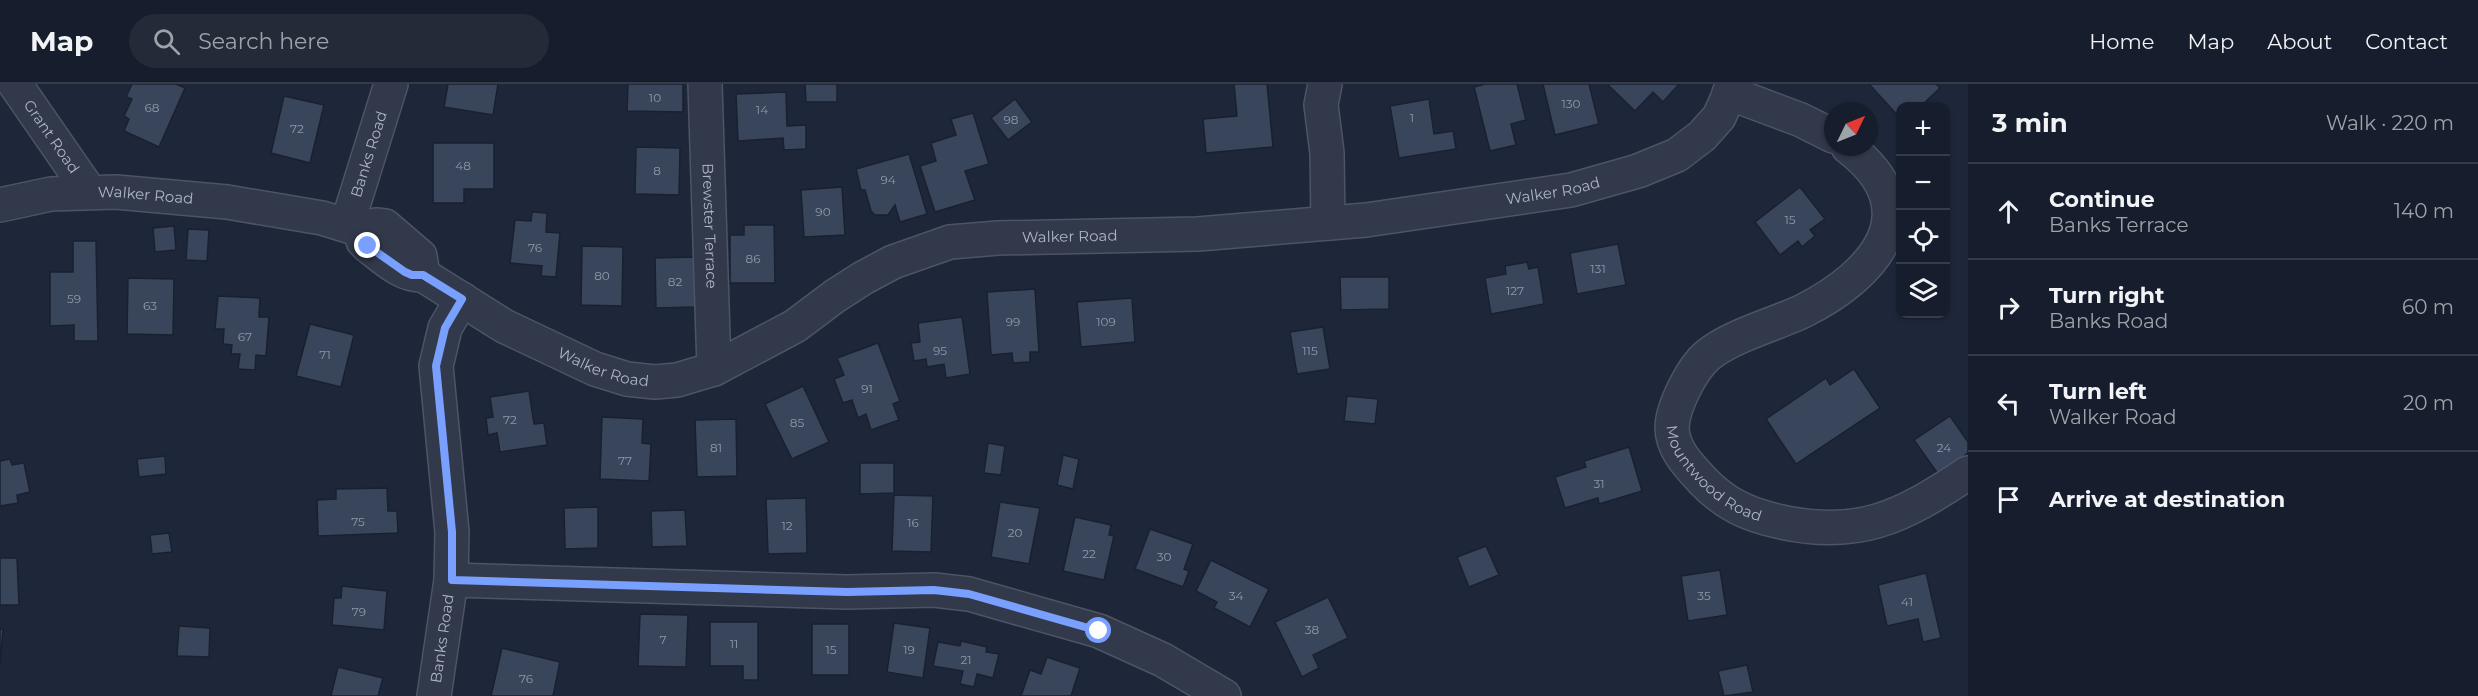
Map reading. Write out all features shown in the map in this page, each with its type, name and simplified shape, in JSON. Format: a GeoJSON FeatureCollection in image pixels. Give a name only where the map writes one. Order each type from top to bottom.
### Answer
{"type":"FeatureCollection","features":[{"type":"Feature","properties":{"kind":"street","name":"Grant Road"},"geometry":{"type":"LineString","coordinates":[[15,84],[89,191]]}},
{"type":"Feature","properties":{"kind":"street","name":"Banks Road"},"geometry":{"type":"LineString","coordinates":[[354,227],[391,84]]}},
{"type":"Feature","properties":{"kind":"street","name":"Brewster Terrace"},"geometry":{"type":"LineString","coordinates":[[705,84],[714,369]]}},
{"type":"Feature","properties":{"kind":"street"},"geometry":{"type":"LineString","coordinates":[[1325,84],[1321,105],[1327,153],[1328,223]]}},
{"type":"Feature","properties":{"kind":"street","name":"Walker Road"},"geometry":{"type":"LineString","coordinates":[[0,205],[51,194],[89,191],[155,194],[226,202],[322,218],[354,227],[363,241],[379,255],[412,275],[423,275],[504,326],[595,369],[627,379],[655,382],[677,380],[714,369],[795,327],[863,278],[893,262],[950,242],[998,238],[1198,234],[1328,223],[1516,199],[1571,189],[1638,171],[1677,155],[1702,136],[1719,117],[1731,88]]}},
{"type":"Feature","properties":{"kind":"street"},"geometry":{"type":"LineString","coordinates":[[1731,88],[1824,132]]}},
{"type":"Feature","properties":{"kind":"street","name":"Mountwood Road"},"geometry":{"type":"LineString","coordinates":[[1857,156],[1871,169],[1884,187],[1891,208],[1889,229],[1881,248],[1849,281],[1828,297],[1708,355],[1690,377],[1678,403],[1672,427],[1677,450],[1708,487],[1734,507],[1750,515],[1803,527],[1827,529],[1878,521],[1906,510],[1933,496],[1968,473]]}},
{"type":"Feature","properties":{"kind":"street","name":"Banks Road"},"geometry":{"type":"LineString","coordinates":[[434,696],[452,580],[452,532],[436,366],[445,328],[462,299]]}},
{"type":"Feature","properties":{"kind":"street"},"geometry":{"type":"LineString","coordinates":[[452,580],[847,592],[934,590],[969,594],[1099,631],[1163,660],[1224,696]]}},
{"type":"Feature","properties":{"kind":"building"},"geometry":{"type":"Polygon","coordinates":[[[132,84],[176,84],[185,88],[159,147],[124,131],[129,119],[124,116],[132,99],[126,97],[132,84]]]}},
{"type":"Feature","properties":{"kind":"building"},"geometry":{"type":"Polygon","coordinates":[[[448,84],[498,84],[493,115],[444,107],[448,84]]]}},
{"type":"Feature","properties":{"kind":"building"},"geometry":{"type":"Polygon","coordinates":[[[628,84],[683,84],[683,112],[627,111],[628,84]]]}},
{"type":"Feature","properties":{"kind":"building"},"geometry":{"type":"Polygon","coordinates":[[[805,84],[837,84],[837,102],[806,102],[805,84]]]}},
{"type":"Feature","properties":{"kind":"building"},"geometry":{"type":"Polygon","coordinates":[[[1234,84],[1267,84],[1273,147],[1206,153],[1203,119],[1237,116],[1234,84]]]}},
{"type":"Feature","properties":{"kind":"building"},"geometry":{"type":"Polygon","coordinates":[[[1485,84],[1517,84],[1526,120],[1511,124],[1516,145],[1490,151],[1474,87],[1485,84]]]}},
{"type":"Feature","properties":{"kind":"building"},"geometry":{"type":"Polygon","coordinates":[[[1543,84],[1589,84],[1599,124],[1555,135],[1543,84]]]}},
{"type":"Feature","properties":{"kind":"building"},"geometry":{"type":"Polygon","coordinates":[[[1607,84],[1679,84],[1663,102],[1653,92],[1635,111],[1607,84]]]}},
{"type":"Feature","properties":{"kind":"building"},"geometry":{"type":"Polygon","coordinates":[[[1869,84],[1936,84],[1940,88],[1925,102],[1896,102],[1896,114],[1869,84]]]}},
{"type":"Feature","properties":{"kind":"building"},"geometry":{"type":"Polygon","coordinates":[[[786,92],[787,126],[806,125],[806,149],[784,150],[783,138],[738,141],[736,94],[786,92]]]}},
{"type":"Feature","properties":{"kind":"building"},"geometry":{"type":"Polygon","coordinates":[[[284,96],[324,105],[310,163],[271,153],[284,96]]]}},
{"type":"Feature","properties":{"kind":"building"},"geometry":{"type":"Polygon","coordinates":[[[1015,99],[1032,122],[1008,140],[991,118],[1015,99]]]}},
{"type":"Feature","properties":{"kind":"building"},"geometry":{"type":"Polygon","coordinates":[[[1429,99],[1434,134],[1453,131],[1456,149],[1399,158],[1390,106],[1429,99]]]}},
{"type":"Feature","properties":{"kind":"building"},"geometry":{"type":"Polygon","coordinates":[[[973,113],[989,164],[965,171],[975,200],[935,212],[920,166],[936,161],[931,143],[956,135],[951,119],[973,113]]]}},
{"type":"Feature","properties":{"kind":"building"},"geometry":{"type":"Polygon","coordinates":[[[433,143],[494,143],[494,189],[464,189],[464,203],[433,203],[433,143]]]}},
{"type":"Feature","properties":{"kind":"building"},"geometry":{"type":"Polygon","coordinates":[[[636,147],[680,148],[679,195],[635,194],[636,147]]]}},
{"type":"Feature","properties":{"kind":"building"},"geometry":{"type":"Polygon","coordinates":[[[909,154],[927,214],[900,222],[895,205],[888,215],[875,215],[871,211],[865,190],[861,190],[856,169],[909,154]]]}},
{"type":"Feature","properties":{"kind":"building"},"geometry":{"type":"Polygon","coordinates":[[[842,187],[845,235],[804,237],[801,190],[842,187]]]}},
{"type":"Feature","properties":{"kind":"building"},"geometry":{"type":"Polygon","coordinates":[[[1800,187],[1825,219],[1810,230],[1815,236],[1802,247],[1798,241],[1780,255],[1755,222],[1800,187]]]}},
{"type":"Feature","properties":{"kind":"building"},"geometry":{"type":"Polygon","coordinates":[[[532,212],[547,213],[546,232],[560,233],[556,277],[541,276],[542,266],[510,263],[515,220],[531,221],[532,212]]]}},
{"type":"Feature","properties":{"kind":"building"},"geometry":{"type":"Polygon","coordinates":[[[744,225],[774,225],[775,283],[730,283],[730,235],[744,235],[744,225]]]}},
{"type":"Feature","properties":{"kind":"building"},"geometry":{"type":"Polygon","coordinates":[[[174,226],[176,250],[155,252],[153,228],[174,226]]]}},
{"type":"Feature","properties":{"kind":"building"},"geometry":{"type":"Polygon","coordinates":[[[188,229],[209,230],[207,261],[186,260],[188,229]]]}},
{"type":"Feature","properties":{"kind":"building"},"geometry":{"type":"Polygon","coordinates":[[[73,241],[96,241],[98,341],[74,341],[74,325],[50,326],[50,272],[73,272],[73,241]]]}},
{"type":"Feature","properties":{"kind":"building"},"geometry":{"type":"Polygon","coordinates":[[[1618,244],[1626,285],[1577,294],[1570,253],[1618,244]]]}},
{"type":"Feature","properties":{"kind":"building"},"geometry":{"type":"Polygon","coordinates":[[[582,246],[623,247],[622,306],[581,305],[582,246]]]}},
{"type":"Feature","properties":{"kind":"building"},"geometry":{"type":"Polygon","coordinates":[[[695,257],[696,307],[656,308],[655,258],[695,257]]]}},
{"type":"Feature","properties":{"kind":"building"},"geometry":{"type":"Polygon","coordinates":[[[1527,262],[1529,269],[1538,267],[1544,304],[1491,314],[1485,278],[1506,274],[1505,266],[1527,262]]]}},
{"type":"Feature","properties":{"kind":"building"},"geometry":{"type":"Polygon","coordinates":[[[1340,277],[1389,277],[1389,309],[1341,310],[1340,277]]]}},
{"type":"Feature","properties":{"kind":"building"},"geometry":{"type":"Polygon","coordinates":[[[128,278],[174,279],[173,335],[127,334],[128,278]]]}},
{"type":"Feature","properties":{"kind":"building"},"geometry":{"type":"Polygon","coordinates":[[[1035,289],[1039,352],[1030,352],[1030,362],[1013,363],[1012,353],[991,355],[987,292],[1035,289]]]}},
{"type":"Feature","properties":{"kind":"building"},"geometry":{"type":"Polygon","coordinates":[[[218,296],[260,298],[259,317],[269,317],[266,356],[256,355],[255,370],[238,369],[240,354],[231,354],[232,345],[223,344],[224,329],[215,329],[218,296]]]}},
{"type":"Feature","properties":{"kind":"building"},"geometry":{"type":"Polygon","coordinates":[[[1132,298],[1135,342],[1081,347],[1077,302],[1132,298]]]}},
{"type":"Feature","properties":{"kind":"building"},"geometry":{"type":"Polygon","coordinates":[[[962,317],[970,374],[946,378],[944,364],[927,367],[926,359],[914,361],[911,343],[920,342],[918,323],[962,317]]]}},
{"type":"Feature","properties":{"kind":"building"},"geometry":{"type":"Polygon","coordinates":[[[310,324],[354,335],[341,387],[296,376],[310,324]]]}},
{"type":"Feature","properties":{"kind":"building"},"geometry":{"type":"Polygon","coordinates":[[[1323,327],[1330,369],[1297,374],[1290,332],[1323,327]]]}},
{"type":"Feature","properties":{"kind":"building"},"geometry":{"type":"Polygon","coordinates":[[[878,343],[900,401],[893,404],[899,420],[871,430],[866,414],[858,418],[852,400],[843,403],[834,379],[844,375],[837,358],[878,343]]]}},
{"type":"Feature","properties":{"kind":"building"},"geometry":{"type":"Polygon","coordinates":[[[1854,369],[1880,408],[1796,464],[1766,419],[1826,378],[1830,385],[1854,369]]]}},
{"type":"Feature","properties":{"kind":"building"},"geometry":{"type":"Polygon","coordinates":[[[803,386],[829,442],[792,459],[765,404],[803,386]]]}},
{"type":"Feature","properties":{"kind":"building"},"geometry":{"type":"Polygon","coordinates":[[[529,391],[534,424],[544,423],[547,445],[500,452],[497,433],[488,435],[486,418],[493,417],[490,397],[529,391]]]}},
{"type":"Feature","properties":{"kind":"building"},"geometry":{"type":"Polygon","coordinates":[[[1347,396],[1378,399],[1375,424],[1344,421],[1347,396]]]}},
{"type":"Feature","properties":{"kind":"building"},"geometry":{"type":"Polygon","coordinates":[[[1950,416],[1968,442],[1968,453],[1938,474],[1914,440],[1950,416]]]}},
{"type":"Feature","properties":{"kind":"building"},"geometry":{"type":"Polygon","coordinates":[[[602,417],[643,419],[642,443],[651,444],[649,481],[600,479],[602,417]]]}},
{"type":"Feature","properties":{"kind":"building"},"geometry":{"type":"Polygon","coordinates":[[[736,419],[737,476],[697,477],[695,420],[736,419]]]}},
{"type":"Feature","properties":{"kind":"building"},"geometry":{"type":"Polygon","coordinates":[[[988,443],[1005,446],[1001,475],[984,473],[988,443]]]}},
{"type":"Feature","properties":{"kind":"building"},"geometry":{"type":"Polygon","coordinates":[[[1629,447],[1642,491],[1599,504],[1598,498],[1565,508],[1555,477],[1586,467],[1584,461],[1629,447]]]}},
{"type":"Feature","properties":{"kind":"building"},"geometry":{"type":"Polygon","coordinates":[[[1063,455],[1079,459],[1073,489],[1057,485],[1063,455]]]}},
{"type":"Feature","properties":{"kind":"building"},"geometry":{"type":"Polygon","coordinates":[[[165,456],[166,474],[139,477],[137,459],[165,456]]]}},
{"type":"Feature","properties":{"kind":"building"},"geometry":{"type":"Polygon","coordinates":[[[10,459],[12,465],[24,463],[30,492],[17,495],[18,503],[0,506],[0,461],[10,459]]]}},
{"type":"Feature","properties":{"kind":"building"},"geometry":{"type":"Polygon","coordinates":[[[860,463],[894,463],[894,493],[860,494],[860,463]]]}},
{"type":"Feature","properties":{"kind":"building"},"geometry":{"type":"Polygon","coordinates":[[[387,488],[388,511],[397,511],[398,533],[318,536],[317,500],[336,499],[336,489],[387,488]]]}},
{"type":"Feature","properties":{"kind":"building"},"geometry":{"type":"Polygon","coordinates":[[[894,495],[933,496],[931,552],[892,551],[894,495]]]}},
{"type":"Feature","properties":{"kind":"building"},"geometry":{"type":"Polygon","coordinates":[[[806,498],[807,553],[768,554],[766,499],[806,498]]]}},
{"type":"Feature","properties":{"kind":"building"},"geometry":{"type":"Polygon","coordinates":[[[1000,502],[1040,508],[1029,564],[991,557],[1000,502]]]}},
{"type":"Feature","properties":{"kind":"building"},"geometry":{"type":"Polygon","coordinates":[[[598,507],[598,548],[565,549],[564,508],[598,507]]]}},
{"type":"Feature","properties":{"kind":"building"},"geometry":{"type":"Polygon","coordinates":[[[685,510],[687,546],[652,547],[651,511],[685,510]]]}},
{"type":"Feature","properties":{"kind":"building"},"geometry":{"type":"Polygon","coordinates":[[[1075,517],[1111,525],[1109,535],[1114,536],[1104,580],[1063,571],[1075,517]]]}},
{"type":"Feature","properties":{"kind":"building"},"geometry":{"type":"Polygon","coordinates":[[[1150,529],[1193,544],[1184,569],[1189,571],[1183,587],[1135,569],[1150,529]]]}},
{"type":"Feature","properties":{"kind":"building"},"geometry":{"type":"Polygon","coordinates":[[[169,533],[172,552],[152,554],[150,535],[169,533]]]}},
{"type":"Feature","properties":{"kind":"building"},"geometry":{"type":"Polygon","coordinates":[[[1486,546],[1499,575],[1469,587],[1457,557],[1486,546]]]}},
{"type":"Feature","properties":{"kind":"building"},"geometry":{"type":"Polygon","coordinates":[[[0,558],[17,558],[19,605],[0,605],[0,558]]]}},
{"type":"Feature","properties":{"kind":"building"},"geometry":{"type":"Polygon","coordinates":[[[1211,560],[1269,589],[1250,627],[1214,608],[1217,602],[1196,591],[1211,560]]]}},
{"type":"Feature","properties":{"kind":"building"},"geometry":{"type":"Polygon","coordinates":[[[1720,570],[1727,615],[1688,621],[1681,576],[1720,570]]]}},
{"type":"Feature","properties":{"kind":"building"},"geometry":{"type":"Polygon","coordinates":[[[1926,573],[1941,638],[1923,642],[1918,619],[1887,626],[1878,585],[1926,573]]]}},
{"type":"Feature","properties":{"kind":"building"},"geometry":{"type":"Polygon","coordinates":[[[342,586],[387,591],[384,630],[332,625],[334,598],[341,598],[342,586]]]}},
{"type":"Feature","properties":{"kind":"building"},"geometry":{"type":"Polygon","coordinates":[[[1328,597],[1348,638],[1313,655],[1319,668],[1302,677],[1275,622],[1328,597]]]}},
{"type":"Feature","properties":{"kind":"building"},"geometry":{"type":"Polygon","coordinates":[[[640,614],[688,615],[686,667],[638,666],[640,614]]]}},
{"type":"Feature","properties":{"kind":"building"},"geometry":{"type":"Polygon","coordinates":[[[710,622],[758,622],[758,680],[743,680],[743,666],[710,666],[710,622]]]}},
{"type":"Feature","properties":{"kind":"building"},"geometry":{"type":"Polygon","coordinates":[[[894,623],[930,628],[923,678],[887,672],[894,623]]]}},
{"type":"Feature","properties":{"kind":"building"},"geometry":{"type":"Polygon","coordinates":[[[812,624],[849,624],[849,675],[812,675],[812,624]]]}},
{"type":"Feature","properties":{"kind":"building"},"geometry":{"type":"Polygon","coordinates":[[[179,626],[210,628],[209,657],[177,656],[179,626]]]}},
{"type":"Feature","properties":{"kind":"building"},"geometry":{"type":"Polygon","coordinates":[[[0,629],[3,629],[0,666],[0,629]]]}},
{"type":"Feature","properties":{"kind":"building"},"geometry":{"type":"Polygon","coordinates":[[[961,641],[987,647],[986,652],[999,654],[993,678],[977,674],[974,687],[960,684],[963,671],[933,666],[938,642],[960,646],[961,641]]]}},
{"type":"Feature","properties":{"kind":"building"},"geometry":{"type":"Polygon","coordinates":[[[502,648],[560,662],[553,696],[491,696],[502,648]]]}},
{"type":"Feature","properties":{"kind":"building"},"geometry":{"type":"Polygon","coordinates":[[[1047,657],[1080,668],[1071,696],[1021,696],[1030,670],[1041,674],[1047,657]]]}},
{"type":"Feature","properties":{"kind":"building"},"geometry":{"type":"Polygon","coordinates":[[[1747,665],[1753,692],[1724,696],[1718,671],[1747,665]]]}},
{"type":"Feature","properties":{"kind":"building"},"geometry":{"type":"Polygon","coordinates":[[[338,667],[383,678],[378,696],[331,696],[338,667]]]}},
{"type":"Feature","properties":{"kind":"route"},"geometry":{"type":"LineString","coordinates":[[368,246],[405,272],[412,275],[423,275],[462,299],[445,328],[436,366],[452,532],[452,580],[847,592],[934,590],[969,594],[1099,631]]}}]}
